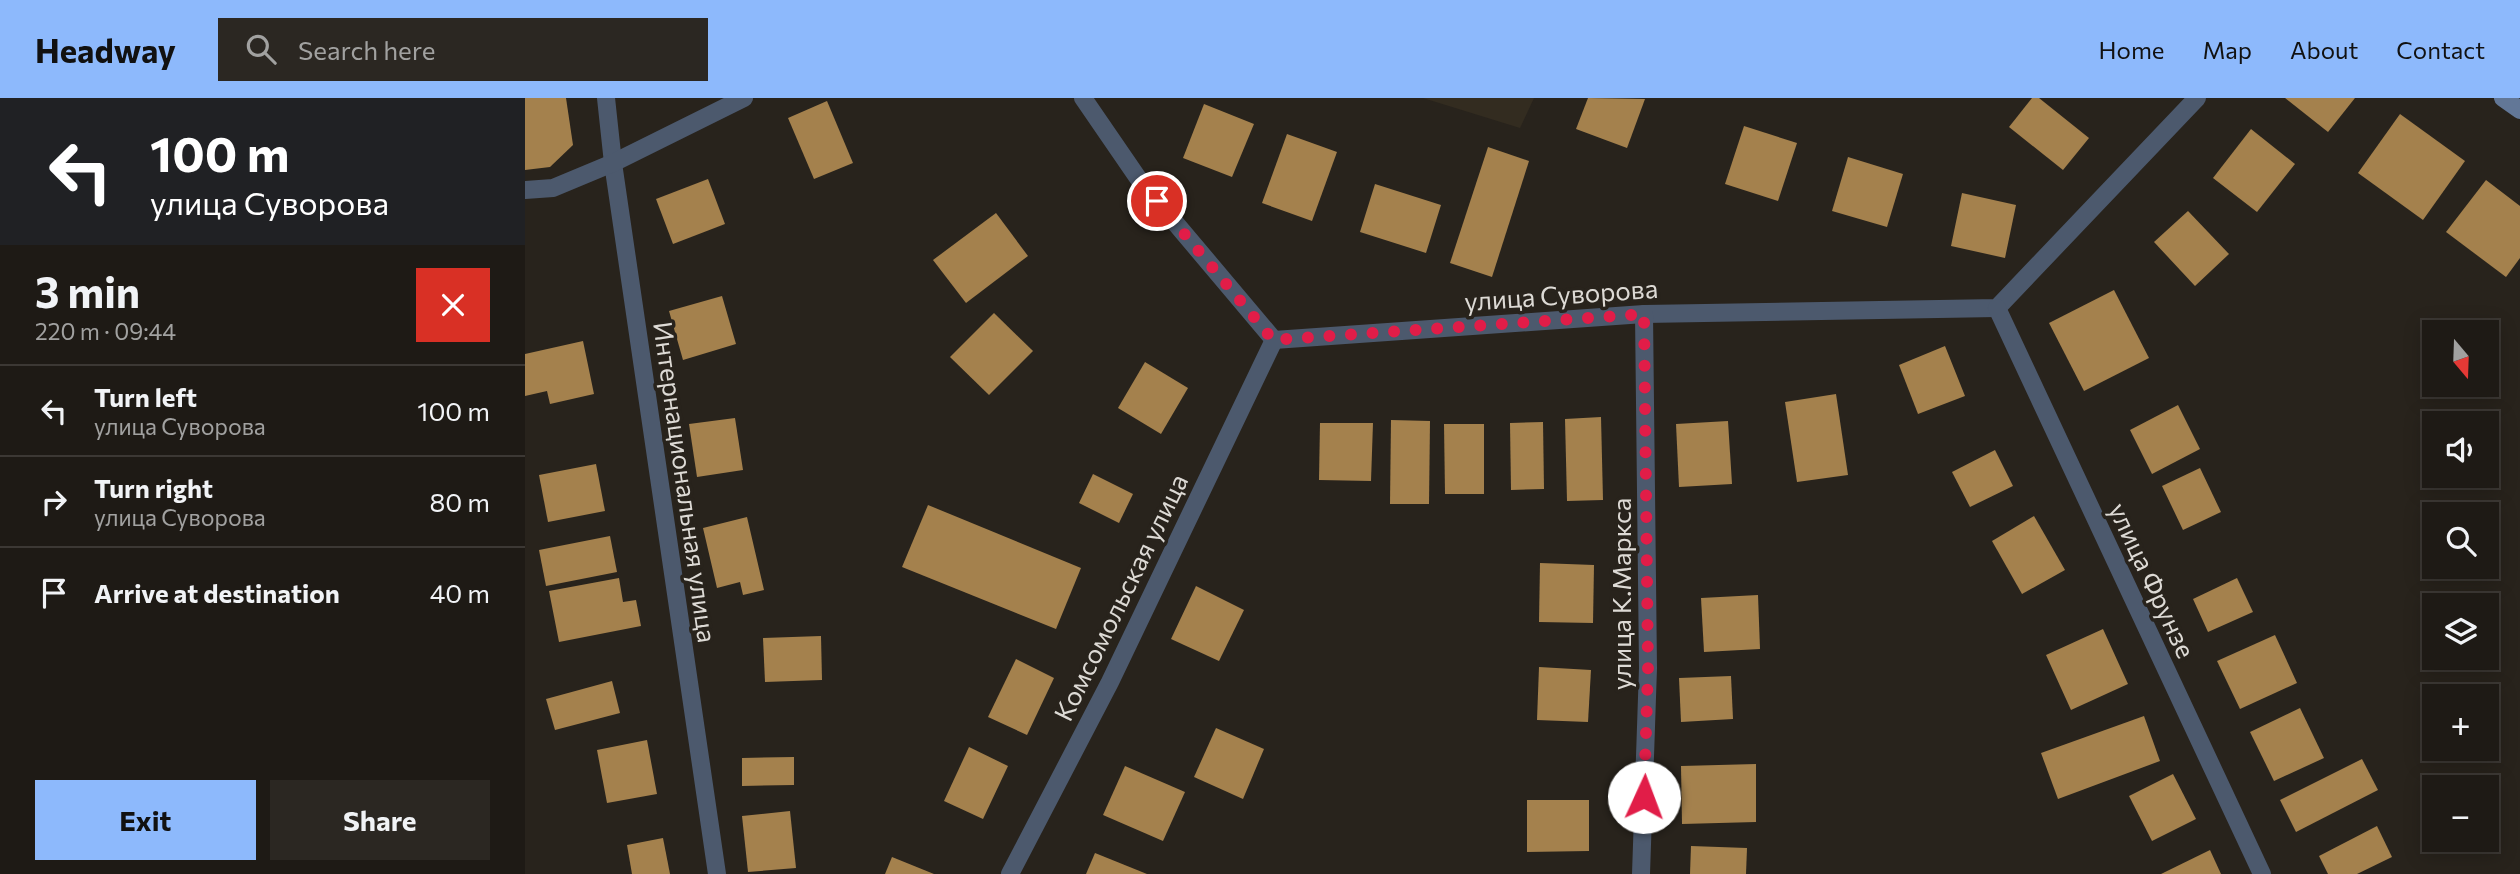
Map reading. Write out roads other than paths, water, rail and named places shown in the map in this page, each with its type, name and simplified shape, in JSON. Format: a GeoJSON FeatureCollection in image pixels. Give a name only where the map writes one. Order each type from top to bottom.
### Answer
{"type":"FeatureCollection","features":[{"type":"Feature","properties":{"kind":"street","name":"Интернациональная улица"},"geometry":{"type":"LineString","coordinates":[[606,98],[613,163],[717,874]]}},
{"type":"Feature","properties":{"kind":"street"},"geometry":{"type":"LineString","coordinates":[[525,190],[553,188],[613,163],[744,98]]}},
{"type":"Feature","properties":{"kind":"street"},"geometry":{"type":"LineString","coordinates":[[1083,98],[1140,181],[1273,340]]}},
{"type":"Feature","properties":{"kind":"street"},"geometry":{"type":"LineString","coordinates":[[1997,308],[2197,98]]}},
{"type":"Feature","properties":{"kind":"street"},"geometry":{"type":"LineString","coordinates":[[2503,98],[2520,110]]}},
{"type":"Feature","properties":{"kind":"street","name":"улица Суворова"},"geometry":{"type":"LineString","coordinates":[[1273,340],[1644,314],[1997,308]]}},
{"type":"Feature","properties":{"kind":"street","name":"улица Фрунзе"},"geometry":{"type":"LineString","coordinates":[[1997,308],[2262,874]]}},
{"type":"Feature","properties":{"kind":"street","name":"улица К.Маркса"},"geometry":{"type":"LineString","coordinates":[[1641,874],[1648,668],[1644,314]]}},
{"type":"Feature","properties":{"kind":"street","name":"Комсомольская улица"},"geometry":{"type":"LineString","coordinates":[[1010,874],[1110,681],[1273,340]]}}]}
